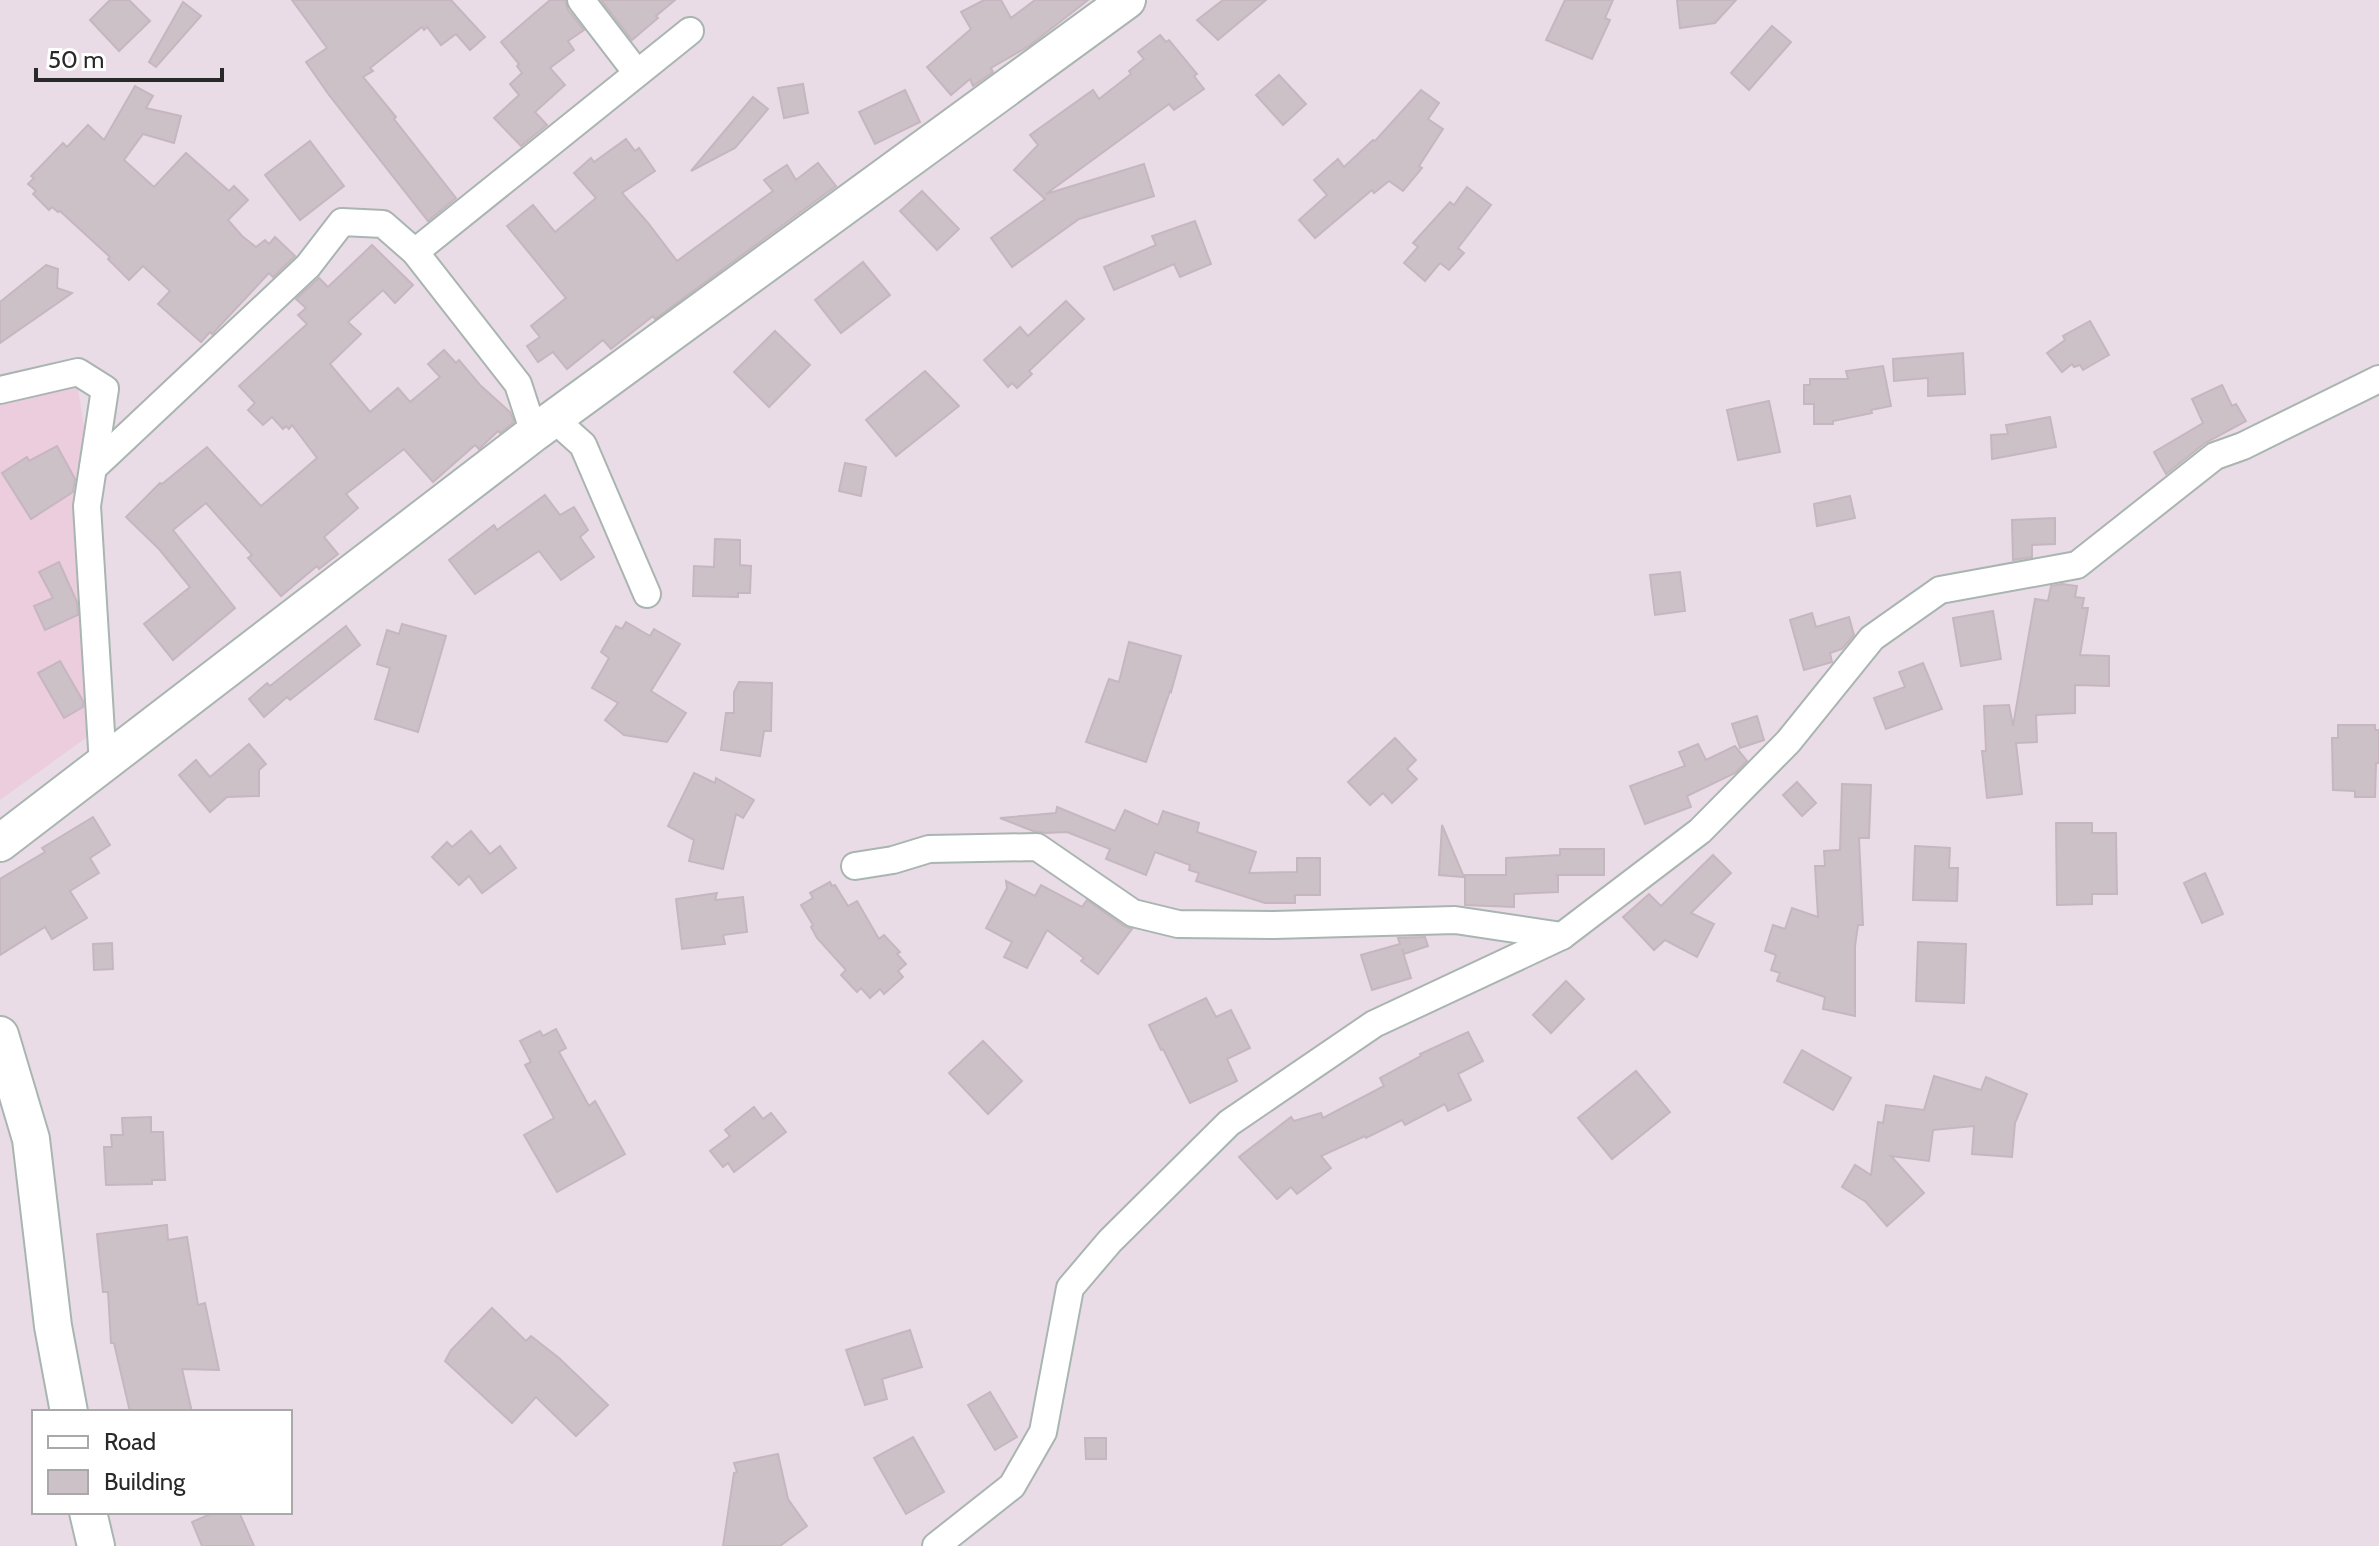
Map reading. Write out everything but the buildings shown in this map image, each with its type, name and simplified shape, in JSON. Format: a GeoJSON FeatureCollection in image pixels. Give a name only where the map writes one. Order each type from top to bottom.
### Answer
{"type":"FeatureCollection","features":[{"type":"Feature","properties":{"kind":"street"},"geometry":{"type":"LineString","coordinates":[[581,0],[637,73]]}},
{"type":"Feature","properties":{"kind":"street"},"geometry":{"type":"LineString","coordinates":[[0,843],[544,426],[1127,0]]}},
{"type":"Feature","properties":{"kind":"street"},"geometry":{"type":"LineString","coordinates":[[415,252],[690,31]]}},
{"type":"Feature","properties":{"kind":"street"},"geometry":{"type":"LineString","coordinates":[[93,468],[308,266],[342,222],[383,224],[415,252],[518,384],[544,426],[583,445],[647,594]]}},
{"type":"Feature","properties":{"kind":"street"},"geometry":{"type":"LineString","coordinates":[[0,390],[78,372],[105,389],[87,506],[103,765]]}},
{"type":"Feature","properties":{"kind":"street"},"geometry":{"type":"LineString","coordinates":[[936,1546],[1012,1486],[1043,1432],[1070,1288],[1110,1241],[1229,1123],[1374,1024],[1562,936],[1700,831],[1788,742],[1872,638],[1940,590],[2077,565],[2215,456],[2243,446],[2379,379]]}},
{"type":"Feature","properties":{"kind":"street"},"geometry":{"type":"LineString","coordinates":[[855,866],[893,860],[929,849],[1037,847],[1133,913],[1178,924],[1455,920],[1562,936]]}},
{"type":"Feature","properties":{"kind":"street"},"geometry":{"type":"LineString","coordinates":[[0,1035],[31,1139],[53,1326],[69,1410]]}},
{"type":"Feature","properties":{"kind":"street"},"geometry":{"type":"LineString","coordinates":[[88,1514],[96,1546]]}},
{"type":"Feature","properties":{"kind":"shaded area"},"geometry":{"type":"Polygon","coordinates":[[[77,383],[85,432],[94,732],[0,800],[0,396],[77,383]]]}}]}
